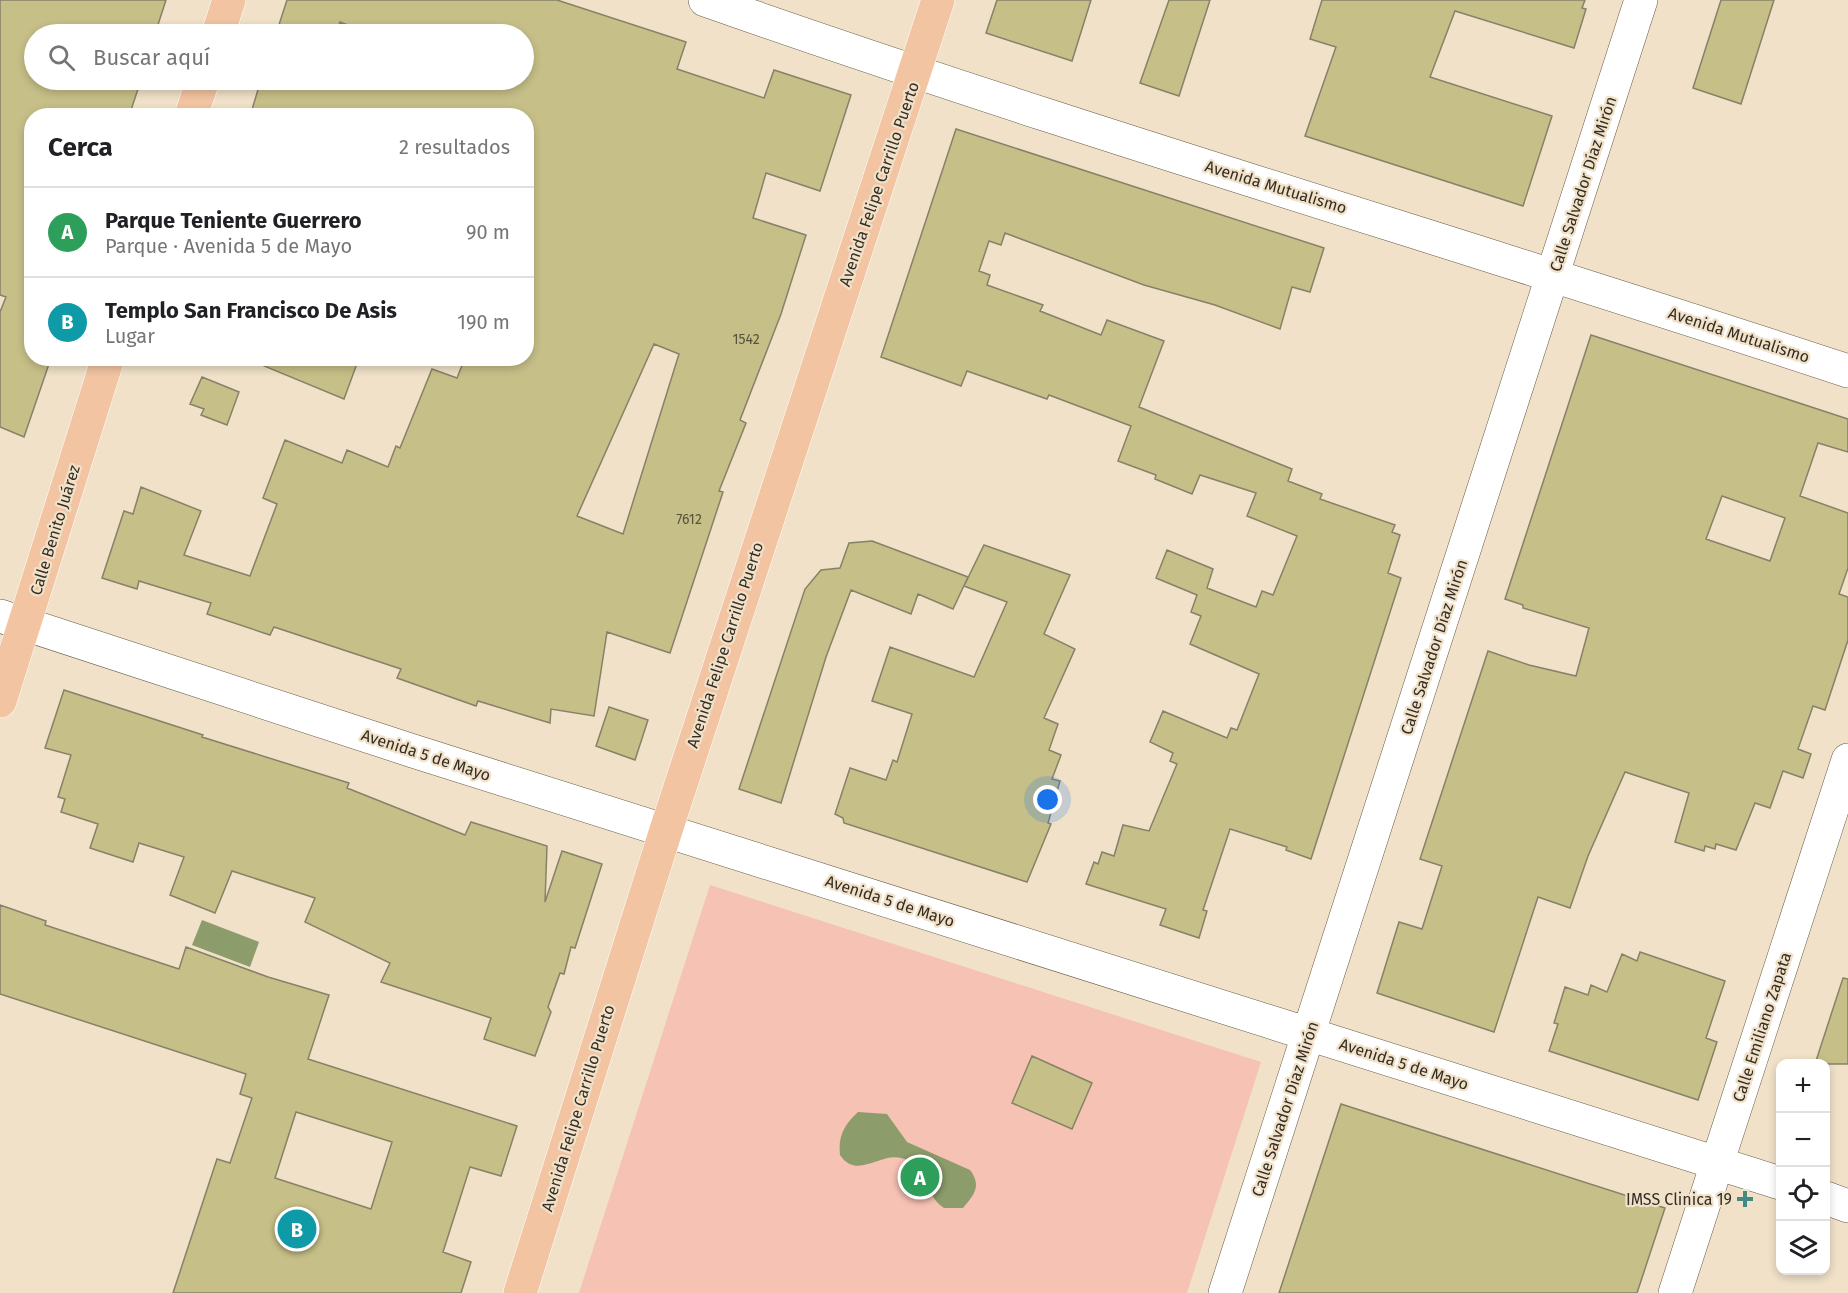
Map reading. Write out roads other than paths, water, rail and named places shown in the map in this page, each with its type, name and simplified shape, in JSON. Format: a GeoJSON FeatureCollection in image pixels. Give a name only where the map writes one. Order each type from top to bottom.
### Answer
{"type":"FeatureCollection","features":[{"type":"Feature","properties":{"kind":"main road"},"geometry":{"type":"LineString","coordinates":[[221,24],[229,0]]}},
{"type":"Feature","properties":{"kind":"main road","name":"Avenida Felipe Carrillo Puerto"},"geometry":{"type":"LineString","coordinates":[[520,1293],[666,830],[916,74],[938,0]]}},
{"type":"Feature","properties":{"kind":"main road"},"geometry":{"type":"LineString","coordinates":[[194,108],[200,90]]}},
{"type":"Feature","properties":{"kind":"main road","name":"Calle Benito Juárez"},"geometry":{"type":"LineString","coordinates":[[0,700],[13,620],[105,366]]}},
{"type":"Feature","properties":{"kind":"street","name":"Avenida Mutualismo"},"geometry":{"type":"LineString","coordinates":[[705,0],[916,74],[1554,274],[1848,371]]}},
{"type":"Feature","properties":{"kind":"street","name":"Calle Salvador Díaz Mirón"},"geometry":{"type":"LineString","coordinates":[[1225,1293],[1641,0]]}},
{"type":"Feature","properties":{"kind":"street","name":"Avenida 5 de Mayo"},"geometry":{"type":"LineString","coordinates":[[13,620],[401,747],[1776,1182]]}},
{"type":"Feature","properties":{"kind":"street","name":"Calle Emiliano Zapata"},"geometry":{"type":"LineString","coordinates":[[1676,1293],[1848,760]]}},
{"type":"Feature","properties":{"kind":"street"},"geometry":{"type":"LineString","coordinates":[[1830,1199],[1848,1206]]}},
{"type":"Feature","properties":{"kind":"place","name":"Parque Teniente Guerrero"},"geometry":{"type":"Point","coordinates":[920,1177]}},
{"type":"Feature","properties":{"kind":"place","name":"IMSS Clinica 19"},"geometry":{"type":"Point","coordinates":[1745,1199]}},
{"type":"Feature","properties":{"kind":"place","name":"Templo San Francisco De Asis"},"geometry":{"type":"Point","coordinates":[297,1229]}}]}
